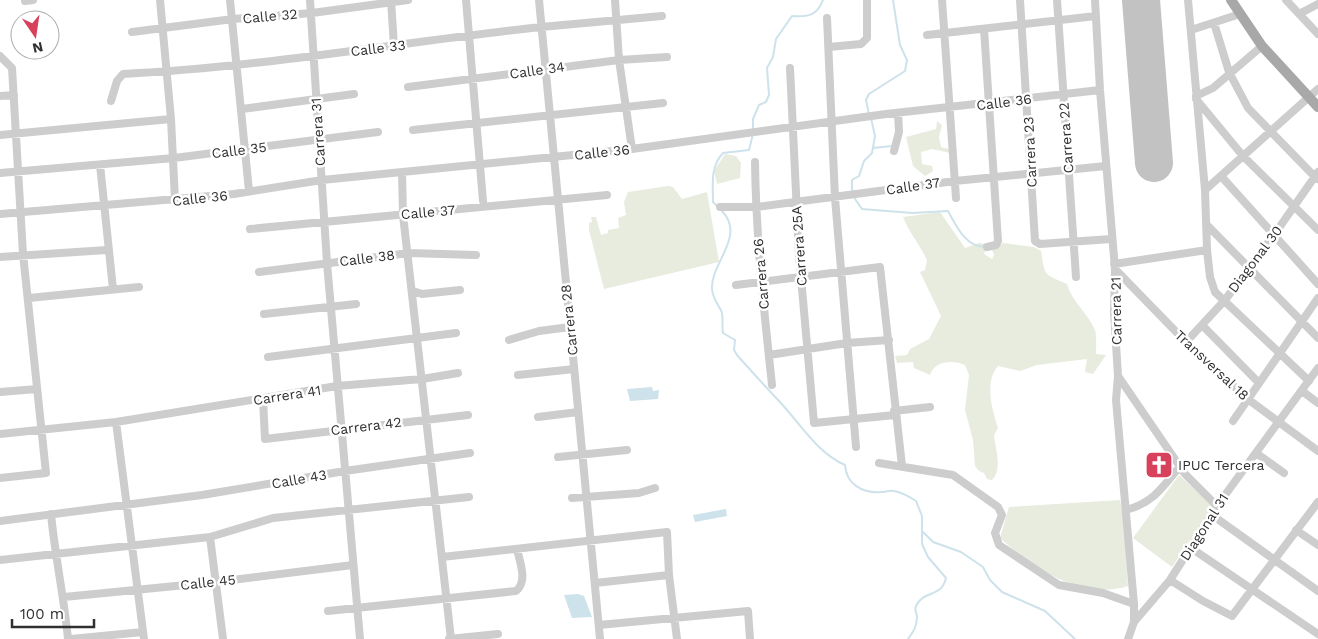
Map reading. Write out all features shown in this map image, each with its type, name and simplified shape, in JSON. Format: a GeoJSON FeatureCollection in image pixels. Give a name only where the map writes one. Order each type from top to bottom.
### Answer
{"type":"FeatureCollection","features":[{"type":"Feature","properties":{"kind":"main road"},"geometry":{"type":"LineString","coordinates":[[1231,0],[1262,46],[1318,107]]}},
{"type":"Feature","properties":{"kind":"street"},"geometry":{"type":"LineString","coordinates":[[160,0],[174,158],[175,200]]}},
{"type":"Feature","properties":{"kind":"street"},"geometry":{"type":"LineString","coordinates":[[230,0],[250,191]]}},
{"type":"Feature","properties":{"kind":"street","name":"Carrera 31"},"geometry":{"type":"LineString","coordinates":[[310,0],[330,306],[360,639]]}},
{"type":"Feature","properties":{"kind":"street","name":"Calle 32"},"geometry":{"type":"LineString","coordinates":[[132,32],[233,19],[312,13],[408,0]]}},
{"type":"Feature","properties":{"kind":"street"},"geometry":{"type":"LineString","coordinates":[[466,0],[483,201]]}},
{"type":"Feature","properties":{"kind":"street","name":"Carrera 28"},"geometry":{"type":"LineString","coordinates":[[539,0],[544,69],[600,639]]}},
{"type":"Feature","properties":{"kind":"street"},"geometry":{"type":"LineString","coordinates":[[615,0],[618,20],[619,60],[632,149]]}},
{"type":"Feature","properties":{"kind":"street"},"geometry":{"type":"LineString","coordinates":[[829,47],[861,44],[867,38],[866,0]]}},
{"type":"Feature","properties":{"kind":"street"},"geometry":{"type":"LineString","coordinates":[[942,0],[956,198]]}},
{"type":"Feature","properties":{"kind":"street","name":"Carrera 23"},"geometry":{"type":"LineString","coordinates":[[1020,0],[1036,243],[1073,243]]}},
{"type":"Feature","properties":{"kind":"street","name":"Carrera 22"},"geometry":{"type":"LineString","coordinates":[[1057,0],[1076,277]]}},
{"type":"Feature","properties":{"kind":"street","name":"Carrera 21"},"geometry":{"type":"LineString","coordinates":[[1094,0],[1111,239],[1115,266],[1114,312],[1118,376],[1116,400],[1134,622]]}},
{"type":"Feature","properties":{"kind":"street"},"geometry":{"type":"LineString","coordinates":[[1188,0],[1205,190],[1210,277],[1216,292],[1309,381]]}},
{"type":"Feature","properties":{"kind":"street"},"geometry":{"type":"LineString","coordinates":[[1286,0],[1318,34]]}},
{"type":"Feature","properties":{"kind":"street"},"geometry":{"type":"LineString","coordinates":[[391,1],[394,46]]}},
{"type":"Feature","properties":{"kind":"street"},"geometry":{"type":"LineString","coordinates":[[1299,14],[1318,4]]}},
{"type":"Feature","properties":{"kind":"street"},"geometry":{"type":"LineString","coordinates":[[1191,30],[1240,14]]}},
{"type":"Feature","properties":{"kind":"street","name":"Calle 33"},"geometry":{"type":"LineString","coordinates":[[111,102],[117,81],[124,74],[167,72],[314,57],[541,27],[662,16]]}},
{"type":"Feature","properties":{"kind":"street"},"geometry":{"type":"LineString","coordinates":[[927,35],[1096,16]]}},
{"type":"Feature","properties":{"kind":"street"},"geometry":{"type":"LineString","coordinates":[[826,18],[842,272],[856,447]]}},
{"type":"Feature","properties":{"kind":"street"},"geometry":{"type":"LineString","coordinates":[[1214,23],[1229,72],[1248,108],[1317,176]]}},
{"type":"Feature","properties":{"kind":"street"},"geometry":{"type":"LineString","coordinates":[[984,29],[998,241],[996,245],[987,247]]}},
{"type":"Feature","properties":{"kind":"street"},"geometry":{"type":"LineString","coordinates":[[1196,97],[1213,88],[1229,72],[1262,46]]}},
{"type":"Feature","properties":{"kind":"street"},"geometry":{"type":"LineString","coordinates":[[0,56],[12,68],[23,254],[46,473],[0,478]]}},
{"type":"Feature","properties":{"kind":"street","name":"Calle 34"},"geometry":{"type":"LineString","coordinates":[[408,87],[619,60],[667,57]]}},
{"type":"Feature","properties":{"kind":"street","name":"Carrera 25A"},"geometry":{"type":"LineString","coordinates":[[790,68],[801,277],[814,423],[855,418]]}},
{"type":"Feature","properties":{"kind":"street"},"geometry":{"type":"LineString","coordinates":[[1205,190],[1318,89]]}},
{"type":"Feature","properties":{"kind":"street","name":"Calle 36"},"geometry":{"type":"LineString","coordinates":[[0,214],[175,200],[322,180],[632,149],[886,114],[1100,90]]}},
{"type":"Feature","properties":{"kind":"street"},"geometry":{"type":"LineString","coordinates":[[242,109],[354,94]]}},
{"type":"Feature","properties":{"kind":"street"},"geometry":{"type":"LineString","coordinates":[[0,96],[14,95]]}},
{"type":"Feature","properties":{"kind":"street"},"geometry":{"type":"LineString","coordinates":[[1196,97],[1243,156],[1318,230]]}},
{"type":"Feature","properties":{"kind":"street"},"geometry":{"type":"LineString","coordinates":[[413,130],[477,121],[627,108],[663,103]]}},
{"type":"Feature","properties":{"kind":"street"},"geometry":{"type":"LineString","coordinates":[[894,151],[899,132],[898,113]]}},
{"type":"Feature","properties":{"kind":"street"},"geometry":{"type":"LineString","coordinates":[[0,135],[171,119]]}},
{"type":"Feature","properties":{"kind":"street","name":"Calle 35"},"geometry":{"type":"LineString","coordinates":[[0,173],[174,158],[378,132]]}},
{"type":"Feature","properties":{"kind":"street","name":"Carrera 26"},"geometry":{"type":"LineString","coordinates":[[755,162],[761,282],[772,385]]}},
{"type":"Feature","properties":{"kind":"street"},"geometry":{"type":"LineString","coordinates":[[100,165],[105,206],[107,250],[113,290]]}},
{"type":"Feature","properties":{"kind":"street","name":"Calle 37"},"geometry":{"type":"LineString","coordinates":[[720,207],[756,207],[955,181],[1106,166]]}},
{"type":"Feature","properties":{"kind":"street"},"geometry":{"type":"LineString","coordinates":[[402,172],[403,215],[409,253],[450,639],[498,634]]}},
{"type":"Feature","properties":{"kind":"street"},"geometry":{"type":"LineString","coordinates":[[1221,176],[1318,284]]}},
{"type":"Feature","properties":{"kind":"street","name":"Diagonal 30"},"geometry":{"type":"LineString","coordinates":[[1186,342],[1225,300],[1317,176]]}},
{"type":"Feature","properties":{"kind":"street","name":"Calle 37"},"geometry":{"type":"LineString","coordinates":[[250,229],[607,195]]}},
{"type":"Feature","properties":{"kind":"street"},"geometry":{"type":"LineString","coordinates":[[1207,225],[1318,338]]}},
{"type":"Feature","properties":{"kind":"street"},"geometry":{"type":"LineString","coordinates":[[1073,243],[1111,239]]}},
{"type":"Feature","properties":{"kind":"street"},"geometry":{"type":"LineString","coordinates":[[0,256],[107,250]]}},
{"type":"Feature","properties":{"kind":"street"},"geometry":{"type":"LineString","coordinates":[[1115,266],[1208,250]]}},
{"type":"Feature","properties":{"kind":"street","name":"Calle 38"},"geometry":{"type":"LineString","coordinates":[[259,272],[409,253],[476,255]]}},
{"type":"Feature","properties":{"kind":"street","name":"Transversal 18"},"geometry":{"type":"LineString","coordinates":[[1115,266],[1186,342],[1249,400],[1318,451]]}},
{"type":"Feature","properties":{"kind":"street"},"geometry":{"type":"LineString","coordinates":[[736,285],[880,267],[889,340],[894,413],[902,466]]}},
{"type":"Feature","properties":{"kind":"street"},"geometry":{"type":"LineString","coordinates":[[29,298],[139,287]]}},
{"type":"Feature","properties":{"kind":"street"},"geometry":{"type":"LineString","coordinates":[[413,291],[422,294],[460,290]]}},
{"type":"Feature","properties":{"kind":"street"},"geometry":{"type":"LineString","coordinates":[[1233,421],[1318,298]]}},
{"type":"Feature","properties":{"kind":"street"},"geometry":{"type":"LineString","coordinates":[[264,314],[356,304]]}},
{"type":"Feature","properties":{"kind":"street"},"geometry":{"type":"LineString","coordinates":[[1202,325],[1259,383]]}},
{"type":"Feature","properties":{"kind":"street"},"geometry":{"type":"LineString","coordinates":[[509,340],[538,331],[570,327]]}},
{"type":"Feature","properties":{"kind":"street"},"geometry":{"type":"LineString","coordinates":[[268,357],[456,333]]}},
{"type":"Feature","properties":{"kind":"street"},"geometry":{"type":"LineString","coordinates":[[769,355],[847,343],[889,340]]}},
{"type":"Feature","properties":{"kind":"street","name":"Diagonal 31"},"geometry":{"type":"LineString","coordinates":[[1128,639],[1134,622],[1170,580],[1217,506],[1318,368]]}},
{"type":"Feature","properties":{"kind":"street"},"geometry":{"type":"LineString","coordinates":[[518,375],[574,369]]}},
{"type":"Feature","properties":{"kind":"street","name":"Carrera 41"},"geometry":{"type":"LineString","coordinates":[[0,434],[116,422],[338,386],[422,379],[458,372]]}},
{"type":"Feature","properties":{"kind":"street"},"geometry":{"type":"LineString","coordinates":[[1118,376],[1185,474],[1217,506]]}},
{"type":"Feature","properties":{"kind":"street"},"geometry":{"type":"LineString","coordinates":[[0,392],[37,389]]}},
{"type":"Feature","properties":{"kind":"street"},"geometry":{"type":"LineString","coordinates":[[1302,391],[1318,403]]}},
{"type":"Feature","properties":{"kind":"street","name":"Carrera 42"},"geometry":{"type":"LineString","coordinates":[[263,398],[265,439],[468,415]]}},
{"type":"Feature","properties":{"kind":"street"},"geometry":{"type":"LineString","coordinates":[[855,418],[930,407]]}},
{"type":"Feature","properties":{"kind":"street"},"geometry":{"type":"LineString","coordinates":[[538,417],[578,412]]}},
{"type":"Feature","properties":{"kind":"street"},"geometry":{"type":"LineString","coordinates":[[51,514],[54,555],[64,597],[69,639],[144,635],[140,588],[132,544],[116,422]]}},
{"type":"Feature","properties":{"kind":"street"},"geometry":{"type":"LineString","coordinates":[[558,457],[627,450]]}},
{"type":"Feature","properties":{"kind":"street","name":"Calle 43"},"geometry":{"type":"LineString","coordinates":[[0,521],[202,495],[345,471],[470,453]]}},
{"type":"Feature","properties":{"kind":"street"},"geometry":{"type":"LineString","coordinates":[[1256,453],[1284,473]]}},
{"type":"Feature","properties":{"kind":"street"},"geometry":{"type":"LineString","coordinates":[[879,463],[953,475],[985,496],[1001,511],[1002,515],[995,533],[999,545],[1035,571],[1059,585],[1103,593],[1134,604]]}},
{"type":"Feature","properties":{"kind":"street"},"geometry":{"type":"LineString","coordinates":[[1126,510],[1142,506],[1160,491],[1180,466]]}},
{"type":"Feature","properties":{"kind":"street"},"geometry":{"type":"LineString","coordinates":[[572,498],[639,493],[654,488]]}},
{"type":"Feature","properties":{"kind":"street"},"geometry":{"type":"LineString","coordinates":[[0,560],[54,555],[132,544],[210,537],[273,518],[436,499],[469,497]]}},
{"type":"Feature","properties":{"kind":"street"},"geometry":{"type":"LineString","coordinates":[[1170,580],[1203,602],[1232,616],[1318,502]]}},
{"type":"Feature","properties":{"kind":"street"},"geometry":{"type":"LineString","coordinates":[[1212,515],[1318,591]]}},
{"type":"Feature","properties":{"kind":"street"},"geometry":{"type":"LineString","coordinates":[[1296,530],[1318,545]]}},
{"type":"Feature","properties":{"kind":"street"},"geometry":{"type":"LineString","coordinates":[[442,557],[667,532],[669,575],[677,639]]}},
{"type":"Feature","properties":{"kind":"street"},"geometry":{"type":"LineString","coordinates":[[210,537],[223,639]]}},
{"type":"Feature","properties":{"kind":"street"},"geometry":{"type":"LineString","coordinates":[[1191,548],[1318,634]]}},
{"type":"Feature","properties":{"kind":"street"},"geometry":{"type":"LineString","coordinates":[[328,610],[516,591],[522,586],[523,580],[518,549]]}},
{"type":"Feature","properties":{"kind":"street","name":"Calle 45"},"geometry":{"type":"LineString","coordinates":[[64,597],[216,582],[353,565]]}},
{"type":"Feature","properties":{"kind":"street"},"geometry":{"type":"LineString","coordinates":[[595,583],[669,575]]}},
{"type":"Feature","properties":{"kind":"street"},"geometry":{"type":"LineString","coordinates":[[599,625],[748,611],[750,639]]}},
{"type":"Feature","properties":{"kind":"shaded area"},"geometry":{"type":"Polygon","coordinates":[[[937,121],[942,125],[939,137],[941,147],[949,149],[950,153],[932,149],[921,152],[922,164],[932,166],[933,171],[925,176],[913,166],[906,137],[936,129],[937,121]]]}},
{"type":"Feature","properties":{"kind":"shaded area"},"geometry":{"type":"Polygon","coordinates":[[[725,154],[736,156],[741,163],[740,178],[717,184],[714,171],[725,154]]]}},
{"type":"Feature","properties":{"kind":"shaded area"},"geometry":{"type":"Polygon","coordinates":[[[668,186],[673,187],[682,199],[707,192],[719,262],[604,289],[589,230],[589,223],[592,222],[591,217],[596,217],[601,235],[608,233],[608,230],[619,228],[618,218],[626,215],[624,202],[628,192],[668,186]]]}},
{"type":"Feature","properties":{"kind":"shaded area"},"geometry":{"type":"Polygon","coordinates":[[[940,212],[965,248],[979,243],[985,244],[986,250],[984,254],[992,259],[994,255],[992,250],[1003,243],[1034,247],[1041,251],[1047,274],[1067,284],[1072,296],[1092,324],[1096,335],[1096,354],[1106,355],[1093,374],[1085,372],[1087,359],[1037,365],[1020,371],[998,366],[991,380],[990,388],[998,428],[994,435],[998,464],[992,480],[987,479],[984,473],[975,466],[973,440],[965,410],[969,375],[965,365],[945,362],[936,366],[930,375],[914,368],[913,362],[897,363],[895,356],[907,355],[910,349],[929,339],[941,316],[920,272],[925,270],[927,260],[903,217],[940,212]]]}},
{"type":"Feature","properties":{"kind":"shaded area"},"geometry":{"type":"Polygon","coordinates":[[[1179,475],[1213,506],[1172,567],[1133,538],[1179,475]]]}},
{"type":"Feature","properties":{"kind":"shaded area"},"geometry":{"type":"Polygon","coordinates":[[[1120,500],[1124,522],[1128,586],[1111,589],[1093,589],[1059,579],[1027,560],[1000,538],[1009,507],[1120,500]]]}},
{"type":"Feature","properties":{"kind":"water"},"geometry":{"type":"Polygon","coordinates":[[[652,387],[653,391],[659,390],[658,399],[630,401],[627,389],[652,387]]]}},
{"type":"Feature","properties":{"kind":"water"},"geometry":{"type":"Polygon","coordinates":[[[726,509],[727,516],[695,522],[693,515],[726,509]]]}},
{"type":"Feature","properties":{"kind":"water"},"geometry":{"type":"Polygon","coordinates":[[[578,594],[584,596],[592,617],[572,618],[564,595],[578,594]]]}},
{"type":"Feature","properties":{"kind":"waterway"},"geometry":{"type":"LineString","coordinates":[[753,129],[753,119],[759,105],[766,102],[769,95],[767,68],[773,57],[776,39],[792,16],[803,16],[815,12],[823,0]]}},
{"type":"Feature","properties":{"kind":"waterway"},"geometry":{"type":"LineString","coordinates":[[869,114],[866,100],[869,94],[905,71],[907,60],[900,45],[893,0]]}},
{"type":"Feature","properties":{"kind":"waterway"},"geometry":{"type":"LineString","coordinates":[[852,192],[852,180],[859,176],[864,161],[872,153],[875,136],[871,118]]}},
{"type":"Feature","properties":{"kind":"waterway"},"geometry":{"type":"LineString","coordinates":[[718,207],[713,202],[713,176],[716,164],[723,153],[749,150],[753,134]]}},
{"type":"Feature","properties":{"kind":"waterway"},"geometry":{"type":"LineString","coordinates":[[873,148],[892,146]]}},
{"type":"Feature","properties":{"kind":"waterway"},"geometry":{"type":"LineString","coordinates":[[853,196],[862,209],[912,213],[948,211],[967,240],[978,246],[985,247]]}},
{"type":"Feature","properties":{"kind":"waterway"},"geometry":{"type":"LineString","coordinates":[[722,211],[728,220],[729,240],[713,279],[712,292],[722,313],[723,333],[735,340],[734,350],[737,355],[817,445],[825,453],[845,465],[846,472],[852,482],[868,491],[896,492],[916,501],[922,516],[922,544],[928,557],[946,578],[944,585],[940,589],[919,601],[915,609],[916,624],[908,639]]}},
{"type":"Feature","properties":{"kind":"waterway"},"geometry":{"type":"LineString","coordinates":[[923,532],[933,542],[961,552],[983,567],[990,580],[1002,592],[1045,611],[1075,639]]}},
{"type":"Feature","properties":{"kind":"runway"},"geometry":{"type":"LineString","coordinates":[[1141,0],[1154,163]]}},
{"type":"Feature","properties":{"kind":"place","name":"IPUC Tercera"},"geometry":{"type":"Point","coordinates":[1159,465]}}]}
